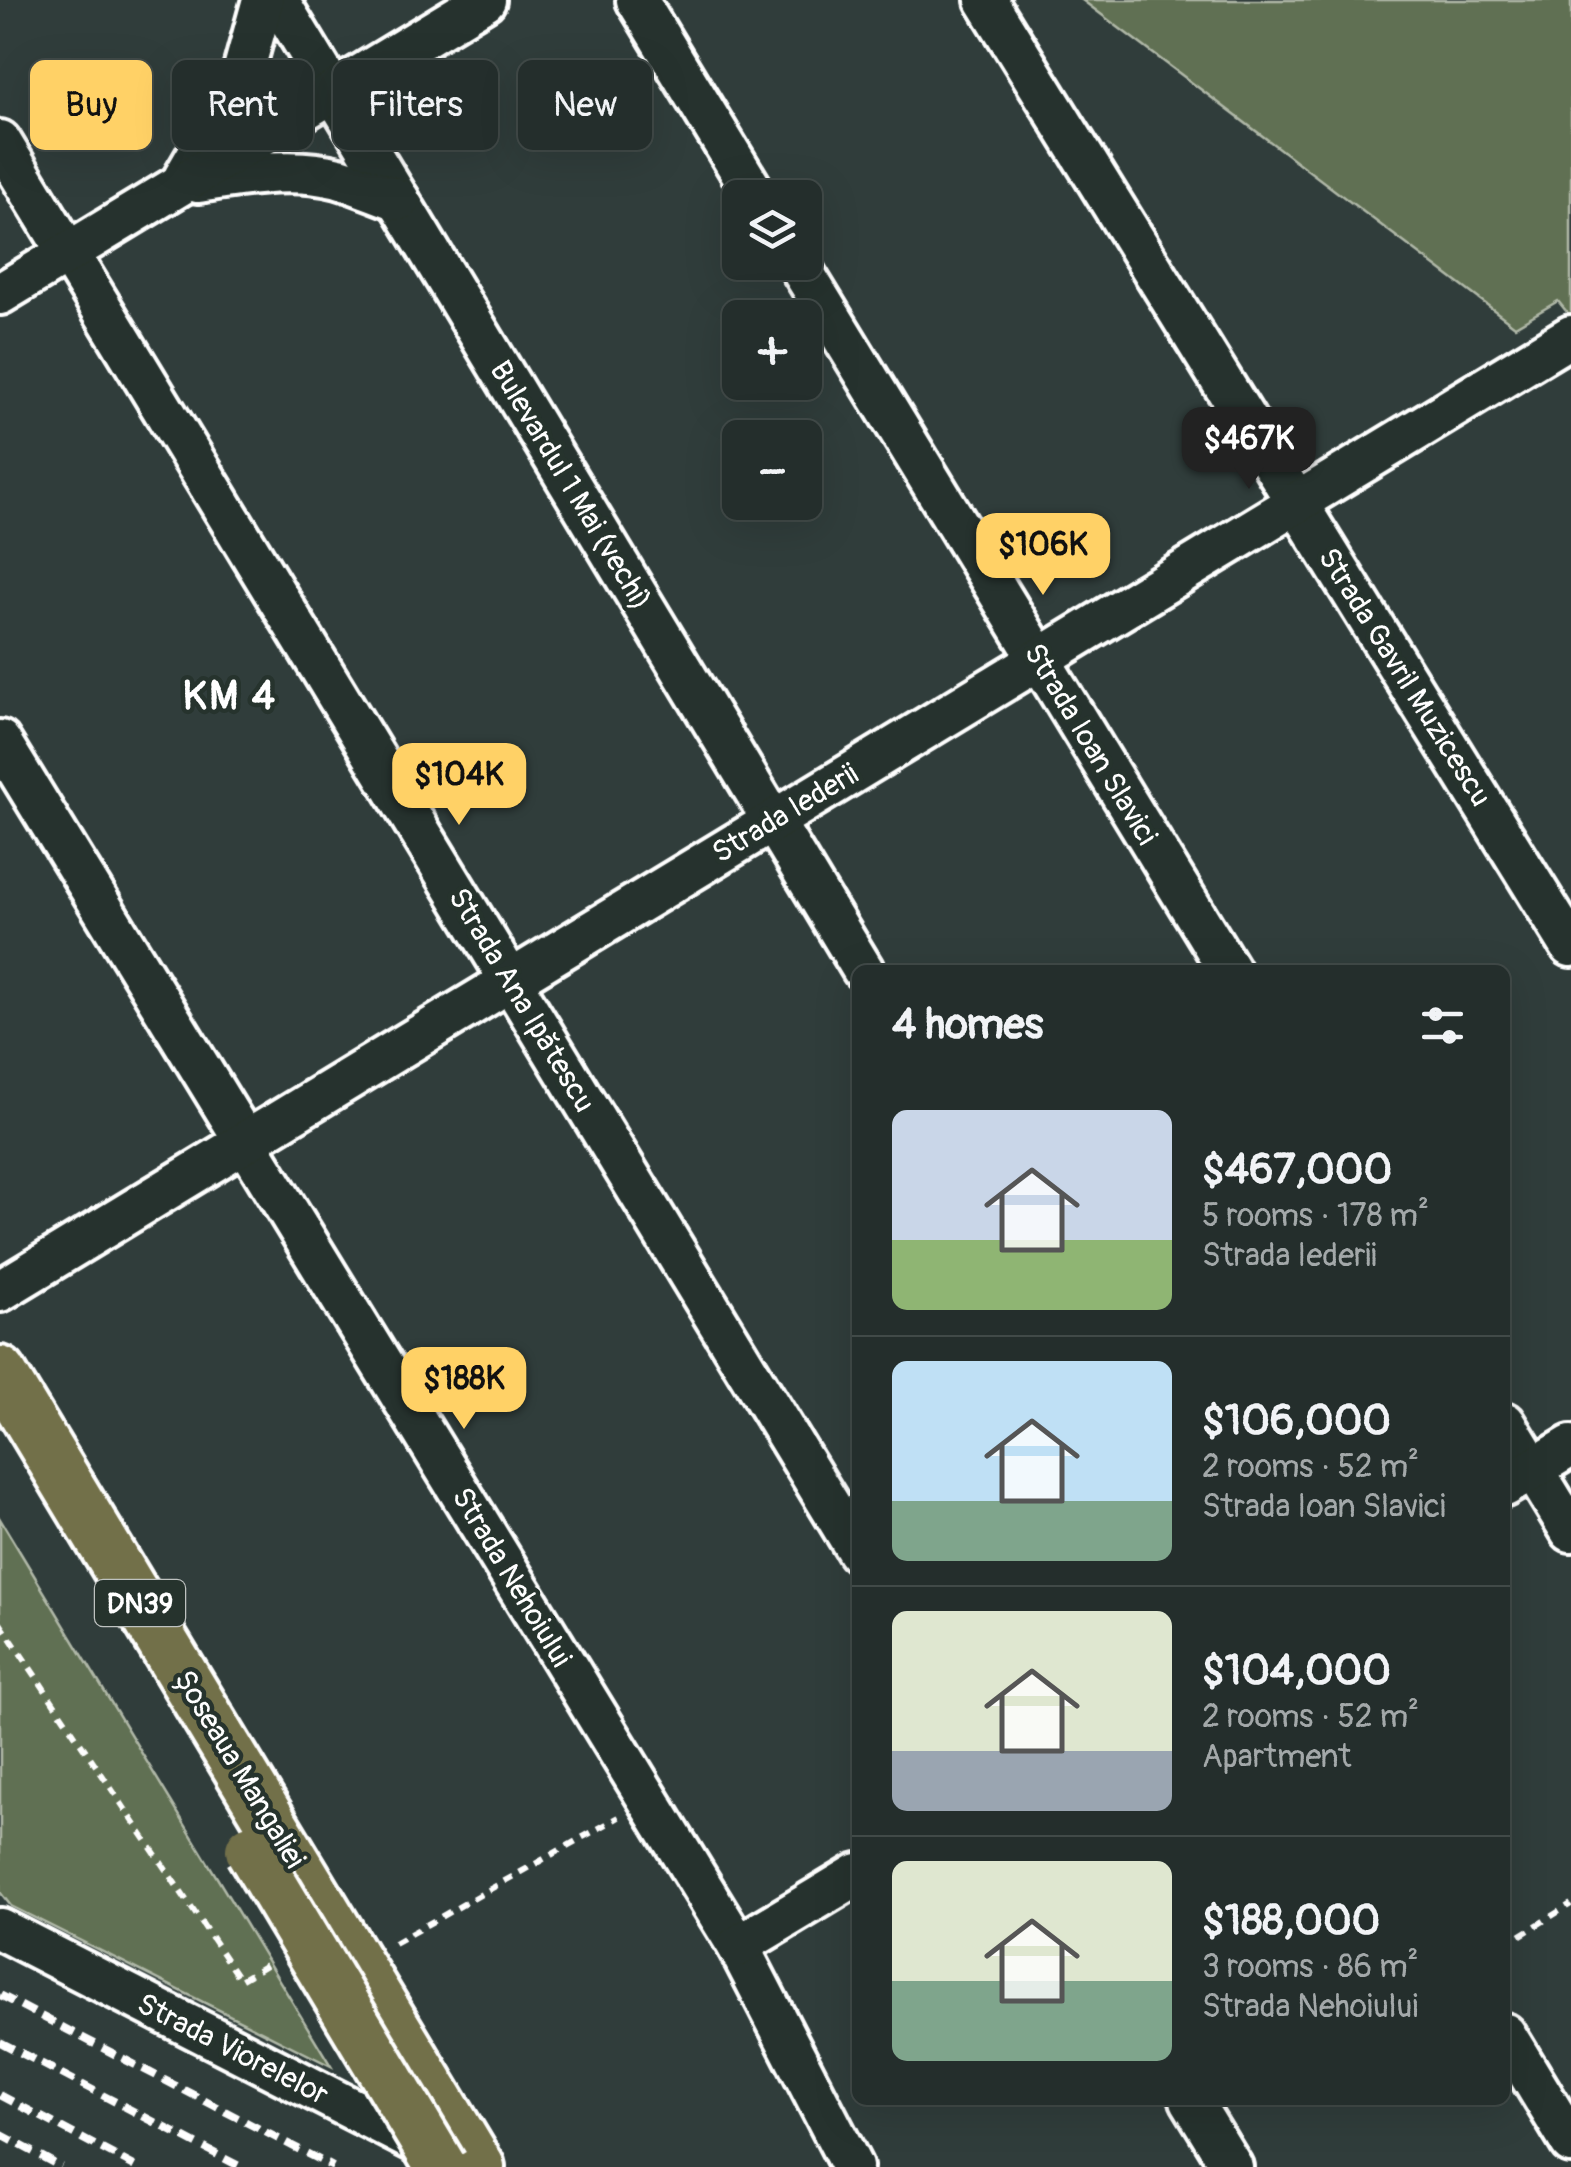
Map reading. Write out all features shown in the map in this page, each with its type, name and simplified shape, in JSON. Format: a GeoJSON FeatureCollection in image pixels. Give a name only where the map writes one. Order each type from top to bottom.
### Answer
{"type":"FeatureCollection","features":[{"type":"Feature","properties":{"kind":"main road","name":"Șoseaua Mangaliei"},"geometry":{"type":"LineString","coordinates":[[0,1372],[265,1842],[441,2167]]}},
{"type":"Feature","properties":{"kind":"main road","name":"Șoseaua Mangaliei"},"geometry":{"type":"LineString","coordinates":[[0,1434],[479,2167]]}},
{"type":"Feature","properties":{"kind":"street"},"geometry":{"type":"LineString","coordinates":[[180,186],[241,80],[263,0]]}},
{"type":"Feature","properties":{"kind":"street","name":"Bulevardul 1 Mai (vechi)"},"geometry":{"type":"LineString","coordinates":[[278,0],[333,90]]}},
{"type":"Feature","properties":{"kind":"street"},"geometry":{"type":"LineString","coordinates":[[387,60],[486,0]]}},
{"type":"Feature","properties":{"kind":"street"},"geometry":{"type":"LineString","coordinates":[[637,0],[747,180]]}},
{"type":"Feature","properties":{"kind":"street","name":"Strada Gavril Muzicescu"},"geometry":{"type":"LineString","coordinates":[[986,0],[1571,946]]}},
{"type":"Feature","properties":{"kind":"street"},"geometry":{"type":"LineString","coordinates":[[0,294],[333,93]]}},
{"type":"Feature","properties":{"kind":"street","name":"Strada Ana Ipătescu"},"geometry":{"type":"LineString","coordinates":[[0,141],[852,1542]]}},
{"type":"Feature","properties":{"kind":"street","name":"Bulevardul 1 Mai (vechi)"},"geometry":{"type":"LineString","coordinates":[[369,150],[861,965]]}},
{"type":"Feature","properties":{"kind":"street"},"geometry":{"type":"LineString","coordinates":[[180,186],[252,174],[297,172],[338,178],[399,200]]}},
{"type":"Feature","properties":{"kind":"street","name":"Strada Ioan Slavici"},"geometry":{"type":"LineString","coordinates":[[808,280],[1226,965]]}},
{"type":"Feature","properties":{"kind":"street","name":"Strada Iederii"},"geometry":{"type":"LineString","coordinates":[[0,1291],[1570,335]]}},
{"type":"Feature","properties":{"kind":"street","name":"Strada Nehoiului"},"geometry":{"type":"LineString","coordinates":[[0,740],[738,1946],[852,2167]]}},
{"type":"Feature","properties":{"kind":"street"},"geometry":{"type":"LineString","coordinates":[[1510,1442],[1519,1477],[1571,1531]]}},
{"type":"Feature","properties":{"kind":"street"},"geometry":{"type":"LineString","coordinates":[[1519,1477],[1571,1446]]}},
{"type":"Feature","properties":{"kind":"street"},"geometry":{"type":"LineString","coordinates":[[738,1946],[852,1878]]}},
{"type":"Feature","properties":{"kind":"street","name":"Strada Viorelelor"},"geometry":{"type":"LineString","coordinates":[[0,1929],[466,2167]]}},
{"type":"Feature","properties":{"kind":"street"},"geometry":{"type":"LineString","coordinates":[[1510,2042],[1571,2144]]}},
{"type":"Feature","properties":{"kind":"street"},"geometry":{"type":"LineString","coordinates":[[1194,2105],[1232,2167]]}},
{"type":"Feature","properties":{"kind":"path"},"geometry":{"type":"LineString","coordinates":[[0,1623],[240,1980],[280,1956]]}},
{"type":"Feature","properties":{"kind":"path"},"geometry":{"type":"LineString","coordinates":[[380,1951],[648,1800]]}},
{"type":"Feature","properties":{"kind":"path"},"geometry":{"type":"LineString","coordinates":[[1510,1942],[1571,1904]]}},
{"type":"Feature","properties":{"kind":"green space"},"geometry":{"type":"Polygon","coordinates":[[[1082,0],[1571,0],[1571,317],[1558,301],[1515,326],[1082,0]]]}},
{"type":"Feature","properties":{"kind":"green space"},"geometry":{"type":"Polygon","coordinates":[[[0,1519],[331,2066],[11,1906],[0,1892],[0,1519]]]}},
{"type":"Feature","properties":{"kind":"railway"},"geometry":{"type":"LineString","coordinates":[[0,1995],[333,2167]]}},
{"type":"Feature","properties":{"kind":"railway"},"geometry":{"type":"LineString","coordinates":[[0,2042],[241,2167]]}},
{"type":"Feature","properties":{"kind":"railway"},"geometry":{"type":"LineString","coordinates":[[0,2095],[136,2167]]}},
{"type":"Feature","properties":{"kind":"railway"},"geometry":{"type":"LineString","coordinates":[[0,2134],[61,2167]]}},
{"type":"Feature","properties":{"kind":"district","name":"KM 4"},"geometry":{"type":"Point","coordinates":[230,695]}}]}
